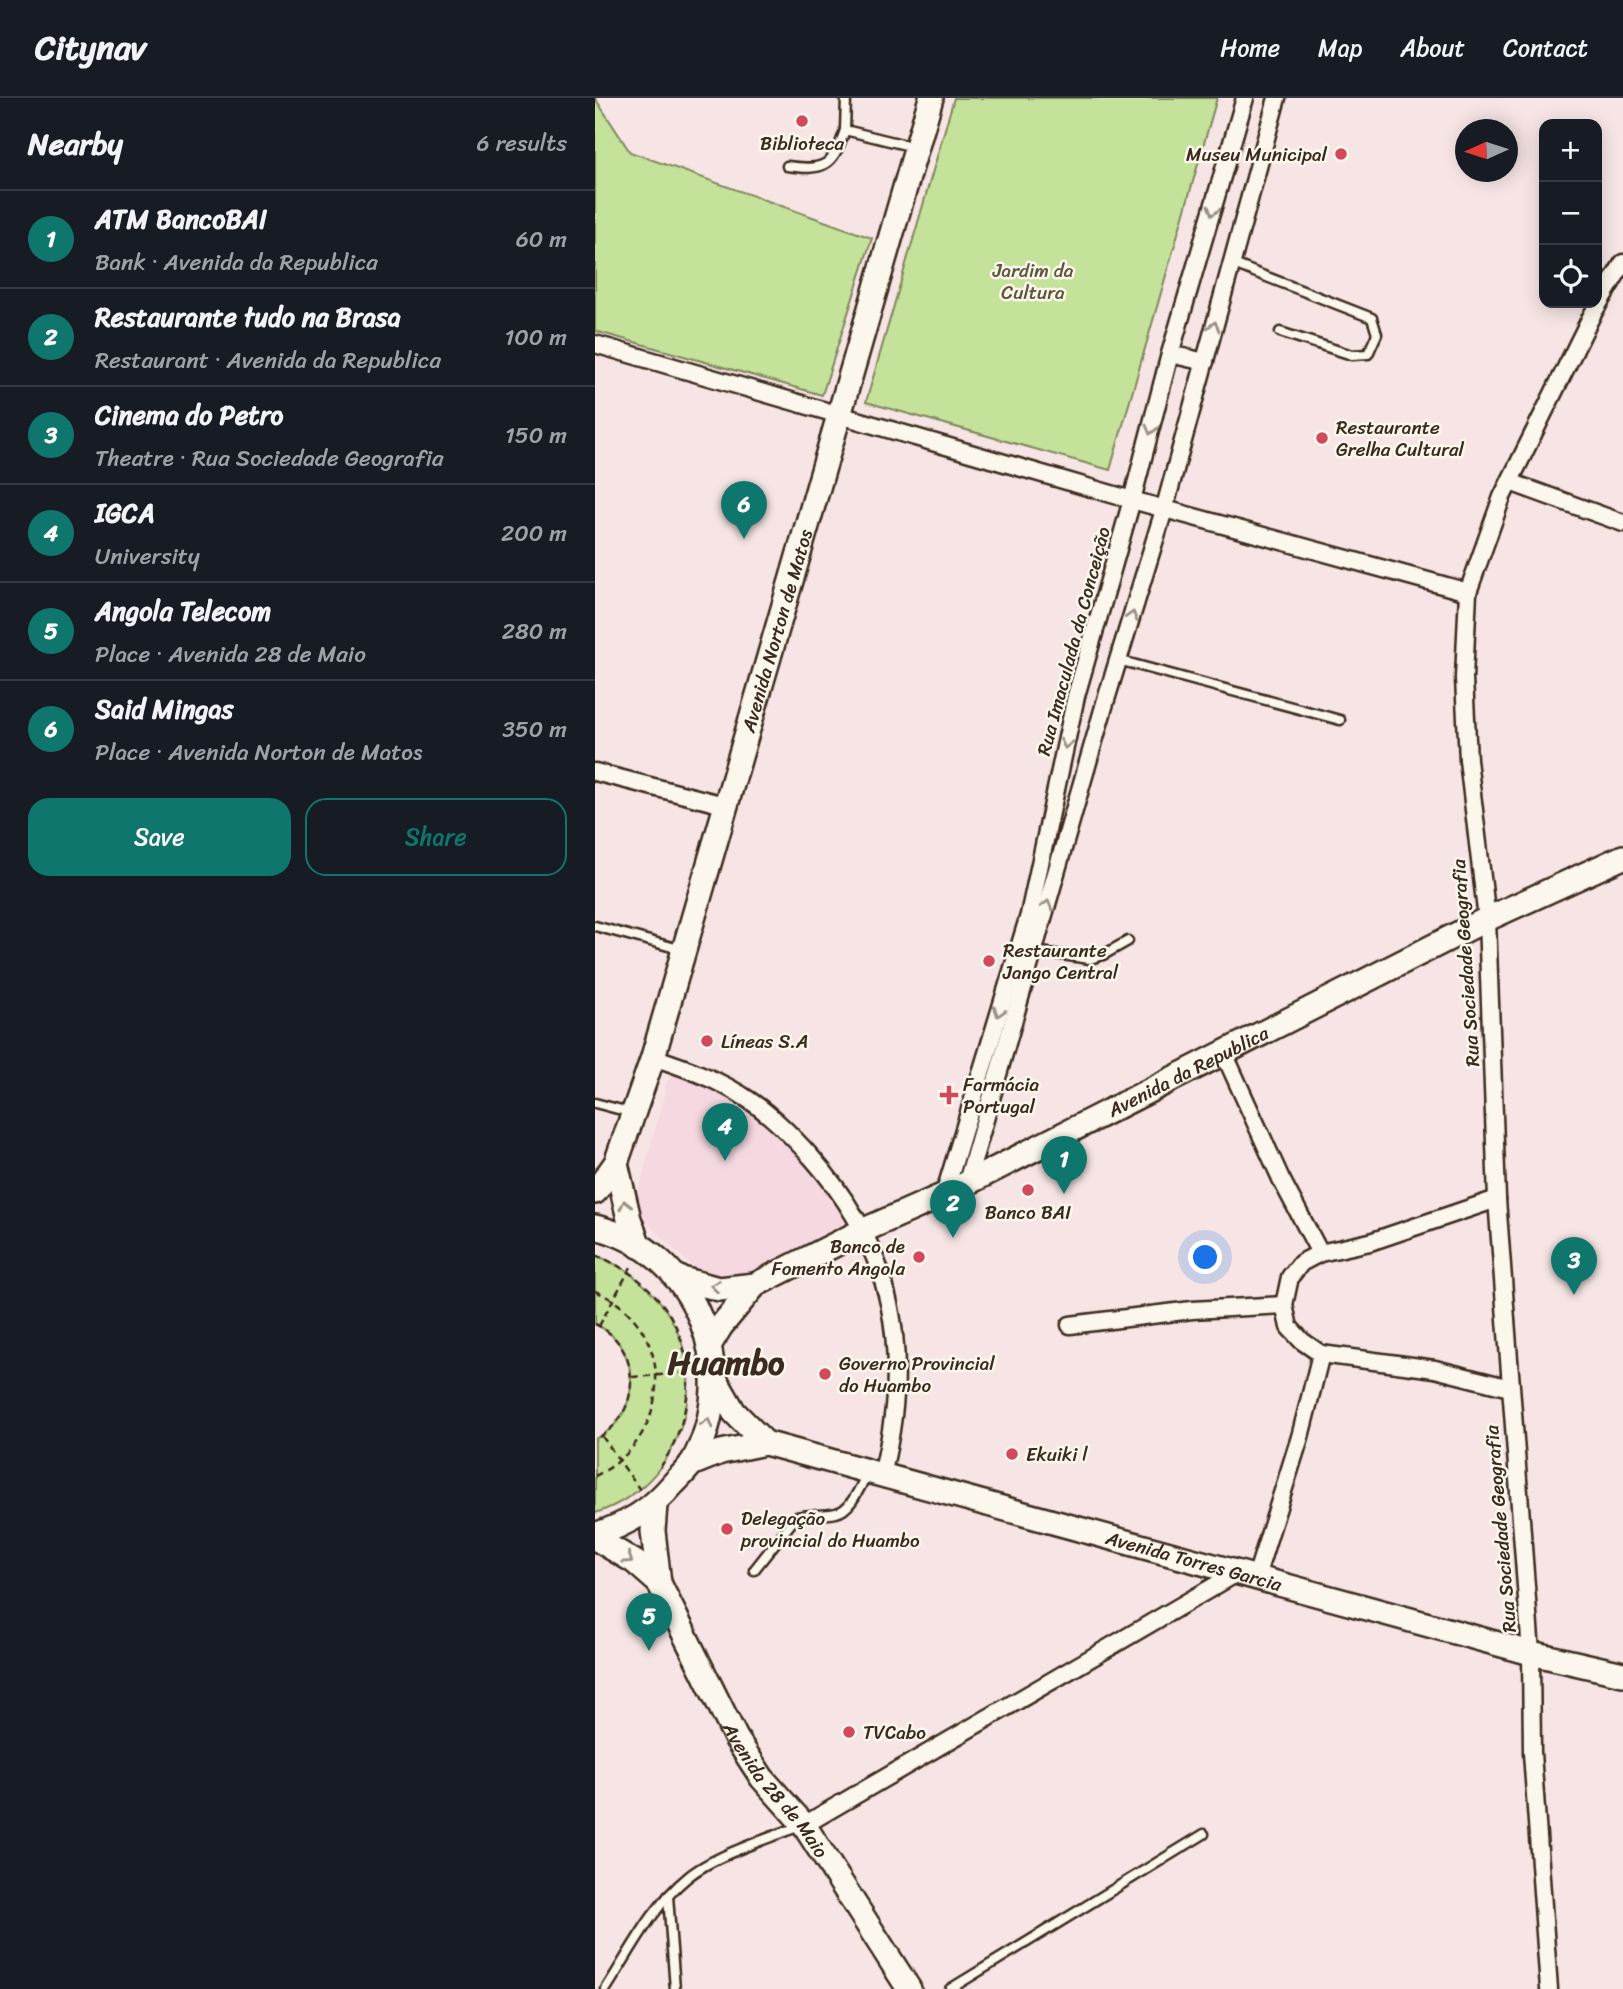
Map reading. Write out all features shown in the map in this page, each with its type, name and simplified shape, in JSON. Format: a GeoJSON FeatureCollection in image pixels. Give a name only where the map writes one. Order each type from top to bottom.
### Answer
{"type":"FeatureCollection","features":[{"type":"Feature","properties":{"kind":"main road","name":"Avenida Norton de Matos"},"geometry":{"type":"LineString","coordinates":[[616,1163],[653,1056],[931,98]]}},
{"type":"Feature","properties":{"kind":"main road","name":"Avenida da Republica"},"geometry":{"type":"LineString","coordinates":[[755,1285],[864,1230],[944,1195],[1487,919],[1623,857]]}},
{"type":"Feature","properties":{"kind":"main road"},"geometry":{"type":"LineString","coordinates":[[595,1192],[616,1163]]}},
{"type":"Feature","properties":{"kind":"main road"},"geometry":{"type":"LineString","coordinates":[[616,1163],[629,1219],[639,1245]]}},
{"type":"Feature","properties":{"kind":"main road"},"geometry":{"type":"LineString","coordinates":[[595,1227],[639,1245],[658,1260],[675,1277],[697,1308],[710,1344],[714,1377],[709,1422],[691,1464]]}},
{"type":"Feature","properties":{"kind":"main road"},"geometry":{"type":"LineString","coordinates":[[675,1277],[719,1289],[755,1285]]}},
{"type":"Feature","properties":{"kind":"main road"},"geometry":{"type":"LineString","coordinates":[[710,1344],[721,1326],[755,1285]]}},
{"type":"Feature","properties":{"kind":"main road"},"geometry":{"type":"LineString","coordinates":[[714,1377],[734,1412],[765,1443]]}},
{"type":"Feature","properties":{"kind":"main road"},"geometry":{"type":"LineString","coordinates":[[595,1537],[625,1525],[647,1497],[691,1464],[721,1452],[765,1443]]}},
{"type":"Feature","properties":{"kind":"main road","name":"Avenida Torres Garcia"},"geometry":{"type":"LineString","coordinates":[[765,1443],[1531,1653],[1623,1675]]}},
{"type":"Feature","properties":{"kind":"main road"},"geometry":{"type":"LineString","coordinates":[[647,1497],[659,1583]]}},
{"type":"Feature","properties":{"kind":"main road"},"geometry":{"type":"LineString","coordinates":[[595,1537],[635,1562],[659,1583]]}},
{"type":"Feature","properties":{"kind":"main road","name":"Avenida 28 de Maio"},"geometry":{"type":"LineString","coordinates":[[659,1583],[736,1738],[762,1778],[804,1825],[909,1989]]}},
{"type":"Feature","properties":{"kind":"street","name":"Rua Imaculada da Conceição"},"geometry":{"type":"LineString","coordinates":[[944,1195],[1028,915],[1076,696],[1170,354],[1245,98]]}},
{"type":"Feature","properties":{"kind":"street"},"geometry":{"type":"LineString","coordinates":[[967,1182],[1105,703],[1164,510],[1277,98]]}},
{"type":"Feature","properties":{"kind":"street"},"geometry":{"type":"LineString","coordinates":[[1226,166],[1256,174]]}},
{"type":"Feature","properties":{"kind":"street","name":"Rua Sociedade Geografia"},"geometry":{"type":"LineString","coordinates":[[1549,1989],[1532,1753],[1531,1653],[1497,1199],[1487,919],[1468,760],[1464,678],[1468,592],[1502,497],[1592,315],[1623,263]]}},
{"type":"Feature","properties":{"kind":"street"},"geometry":{"type":"LineString","coordinates":[[595,344],[1164,510],[1468,592]]}},
{"type":"Feature","properties":{"kind":"street"},"geometry":{"type":"LineString","coordinates":[[1170,354],[1205,362]]}},
{"type":"Feature","properties":{"kind":"street"},"geometry":{"type":"LineString","coordinates":[[1510,481],[1623,523]]}},
{"type":"Feature","properties":{"kind":"street"},"geometry":{"type":"LineString","coordinates":[[1076,696],[1105,703]]}},
{"type":"Feature","properties":{"kind":"street"},"geometry":{"type":"LineString","coordinates":[[595,772],[725,805]]}},
{"type":"Feature","properties":{"kind":"street"},"geometry":{"type":"LineString","coordinates":[[1224,1053],[1281,1179],[1321,1254]]}},
{"type":"Feature","properties":{"kind":"street"},"geometry":{"type":"LineString","coordinates":[[653,1056],[698,1072],[749,1100],[790,1134],[833,1182],[864,1230],[894,1322],[897,1378],[894,1418],[875,1474]]}},
{"type":"Feature","properties":{"kind":"street"},"geometry":{"type":"LineString","coordinates":[[1497,1199],[1370,1242],[1321,1254],[1301,1263],[1290,1277],[1284,1306],[1289,1327],[1302,1341],[1321,1354],[1435,1369],[1510,1388]]}},
{"type":"Feature","properties":{"kind":"street"},"geometry":{"type":"LineString","coordinates":[[1070,1325],[1192,1310],[1284,1306]]}},
{"type":"Feature","properties":{"kind":"street"},"geometry":{"type":"LineString","coordinates":[[804,1825],[1247,1575],[1300,1437],[1321,1354]]}},
{"type":"Feature","properties":{"kind":"lane"},"geometry":{"type":"LineString","coordinates":[[787,166],[821,168],[832,158],[845,130],[846,98]]}},
{"type":"Feature","properties":{"kind":"lane"},"geometry":{"type":"LineString","coordinates":[[845,130],[917,148]]}},
{"type":"Feature","properties":{"kind":"lane"},"geometry":{"type":"LineString","coordinates":[[1231,262],[1372,318],[1377,334],[1368,354],[1352,355],[1280,332]]}},
{"type":"Feature","properties":{"kind":"lane"},"geometry":{"type":"LineString","coordinates":[[1118,660],[1340,720]]}},
{"type":"Feature","properties":{"kind":"lane"},"geometry":{"type":"LineString","coordinates":[[595,926],[683,950]]}},
{"type":"Feature","properties":{"kind":"lane"},"geometry":{"type":"LineString","coordinates":[[1034,951],[1090,959],[1128,941]]}},
{"type":"Feature","properties":{"kind":"lane"},"geometry":{"type":"LineString","coordinates":[[595,1103],[633,1113]]}},
{"type":"Feature","properties":{"kind":"lane"},"geometry":{"type":"LineString","coordinates":[[754,1570],[796,1517],[843,1510],[875,1474]]}},
{"type":"Feature","properties":{"kind":"lane"},"geometry":{"type":"LineString","coordinates":[[606,1989],[668,1896],[688,1877],[755,1843],[804,1825]]}},
{"type":"Feature","properties":{"kind":"lane"},"geometry":{"type":"LineString","coordinates":[[950,1989],[1204,1834]]}},
{"type":"Feature","properties":{"kind":"lane"},"geometry":{"type":"LineString","coordinates":[[668,1896],[675,1989]]}},
{"type":"Feature","properties":{"kind":"path"},"geometry":{"type":"LineString","coordinates":[[595,1439],[622,1417],[628,1403],[632,1377],[628,1362],[622,1348],[612,1336],[597,1325],[630,1272],[639,1245]]}},
{"type":"Feature","properties":{"kind":"path"},"geometry":{"type":"LineString","coordinates":[[595,1255],[630,1272],[648,1287],[676,1326],[684,1349],[688,1399],[682,1425],[672,1449],[658,1471]]}},
{"type":"Feature","properties":{"kind":"path"},"geometry":{"type":"LineString","coordinates":[[595,1291],[614,1301],[633,1319],[647,1341],[656,1375],[656,1395],[648,1423],[633,1448],[620,1461],[595,1476]]}},
{"type":"Feature","properties":{"kind":"path"},"geometry":{"type":"LineString","coordinates":[[632,1377],[688,1373]]}},
{"type":"Feature","properties":{"kind":"path"},"geometry":{"type":"LineString","coordinates":[[602,1436],[647,1497]]}},
{"type":"Feature","properties":{"kind":"path"},"geometry":{"type":"LineString","coordinates":[[631,1495],[647,1497]]}},
{"type":"Feature","properties":{"kind":"shaded area"},"geometry":{"type":"Polygon","coordinates":[[[670,1072],[695,1080],[743,1106],[784,1139],[823,1183],[850,1224],[732,1280],[700,1274],[634,1210],[670,1072]]]}},
{"type":"Feature","properties":{"kind":"green space"},"geometry":{"type":"Polygon","coordinates":[[[595,98],[630,152],[872,238],[822,395],[595,331],[595,98]]]}},
{"type":"Feature","properties":{"kind":"green space","name":"Jardim da Cultura"},"geometry":{"type":"Polygon","coordinates":[[[954,98],[1217,98],[1110,470],[866,402],[954,98]]]}},
{"type":"Feature","properties":{"kind":"green space"},"geometry":{"type":"Polygon","coordinates":[[[595,1255],[625,1270],[650,1290],[669,1314],[681,1342],[688,1371],[687,1402],[679,1433],[663,1463],[633,1494],[595,1513],[595,1439],[611,1429],[622,1415],[629,1399],[631,1382],[629,1364],[622,1348],[611,1334],[595,1324],[595,1255]]]}},
{"type":"Feature","properties":{"kind":"place","name":"Biblioteca"},"geometry":{"type":"Point","coordinates":[802,121]}},
{"type":"Feature","properties":{"kind":"place","name":"Museu Municipal"},"geometry":{"type":"Point","coordinates":[1341,154]}},
{"type":"Feature","properties":{"kind":"place","name":"Restaurante Grelha Cultural"},"geometry":{"type":"Point","coordinates":[1322,438]}},
{"type":"Feature","properties":{"kind":"place","name":"Said Mingas"},"geometry":{"type":"Point","coordinates":[744,539]}},
{"type":"Feature","properties":{"kind":"place","name":"Restaurante Jango Central"},"geometry":{"type":"Point","coordinates":[989,961]}},
{"type":"Feature","properties":{"kind":"place","name":"Líneas S.A"},"geometry":{"type":"Point","coordinates":[707,1041]}},
{"type":"Feature","properties":{"kind":"place","name":"Farmácia Portugal"},"geometry":{"type":"Point","coordinates":[949,1095]}},
{"type":"Feature","properties":{"kind":"place","name":"IGCA"},"geometry":{"type":"Point","coordinates":[725,1161]}},
{"type":"Feature","properties":{"kind":"place","name":"Banco BAI"},"geometry":{"type":"Point","coordinates":[1028,1190]}},
{"type":"Feature","properties":{"kind":"place","name":"ATM BancoBAI"},"geometry":{"type":"Point","coordinates":[1064,1194]}},
{"type":"Feature","properties":{"kind":"place","name":"Restaurante tudo na Brasa"},"geometry":{"type":"Point","coordinates":[953,1238]}},
{"type":"Feature","properties":{"kind":"place","name":"Banco de Fomento Angola"},"geometry":{"type":"Point","coordinates":[919,1257]}},
{"type":"Feature","properties":{"kind":"place","name":"Cinema do Petro"},"geometry":{"type":"Point","coordinates":[1574,1295]}},
{"type":"Feature","properties":{"kind":"place","name":"Governo Provincial do Huambo"},"geometry":{"type":"Point","coordinates":[825,1374]}},
{"type":"Feature","properties":{"kind":"place","name":"Ekuiki l"},"geometry":{"type":"Point","coordinates":[1012,1454]}},
{"type":"Feature","properties":{"kind":"place","name":"Delegação provincial do Huambo"},"geometry":{"type":"Point","coordinates":[727,1529]}},
{"type":"Feature","properties":{"kind":"place","name":"Angola Telecom"},"geometry":{"type":"Point","coordinates":[649,1651]}},
{"type":"Feature","properties":{"kind":"place","name":"TVCabo"},"geometry":{"type":"Point","coordinates":[849,1732]}},
{"type":"Feature","properties":{"kind":"district","name":"Huambo"},"geometry":{"type":"Point","coordinates":[726,1362]}}]}
